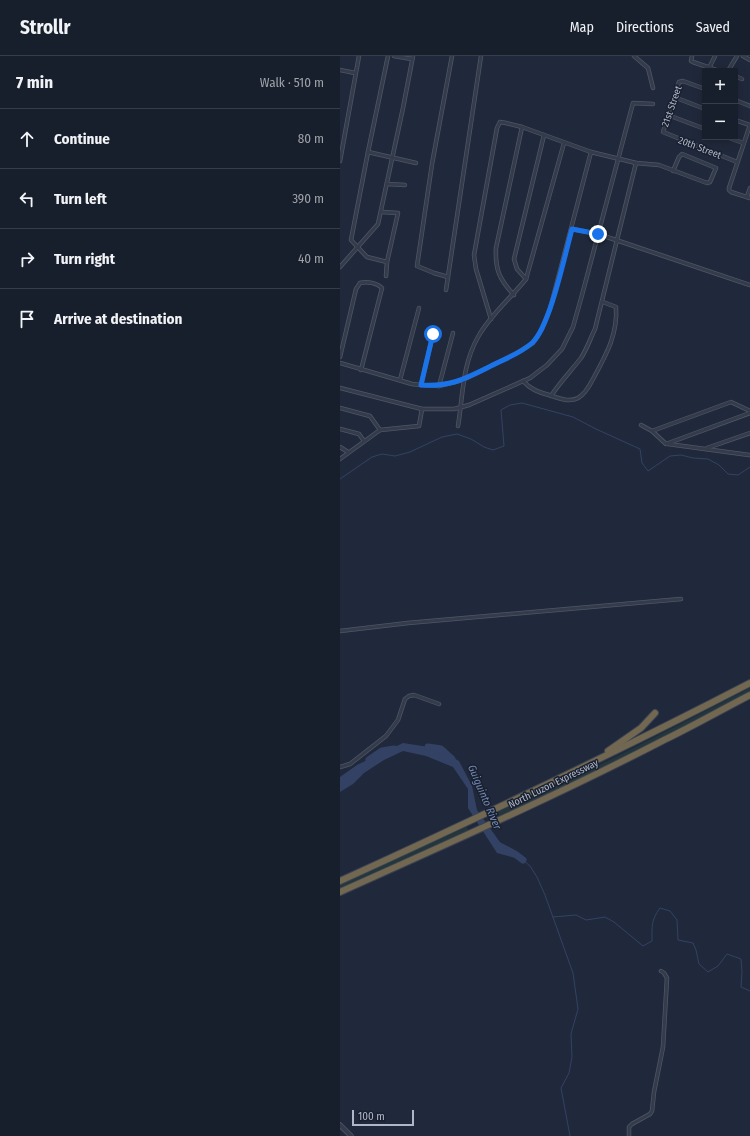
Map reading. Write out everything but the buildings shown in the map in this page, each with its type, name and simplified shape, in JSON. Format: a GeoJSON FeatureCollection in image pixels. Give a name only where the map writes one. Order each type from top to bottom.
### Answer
{"type":"FeatureCollection","features":[{"type":"Feature","properties":{"kind":"highway","name":"North Luzon Expressway"},"geometry":{"type":"LineString","coordinates":[[340,881],[494,810],[655,732],[750,683]]}},
{"type":"Feature","properties":{"kind":"highway","name":"North Luzon Expressway"},"geometry":{"type":"LineString","coordinates":[[340,892],[472,833],[664,741],[750,695]]}},
{"type":"Feature","properties":{"kind":"highway"},"geometry":{"type":"LineString","coordinates":[[547,784],[613,748],[641,728],[655,713]]}},
{"type":"Feature","properties":{"kind":"street"},"geometry":{"type":"LineString","coordinates":[[340,162],[359,56]]}},
{"type":"Feature","properties":{"kind":"street"},"geometry":{"type":"LineString","coordinates":[[388,56],[351,240],[367,257],[388,262]]}},
{"type":"Feature","properties":{"kind":"street"},"geometry":{"type":"LineString","coordinates":[[340,267],[378,224],[382,212],[392,158],[404,108],[412,58],[394,56]]}},
{"type":"Feature","properties":{"kind":"street"},"geometry":{"type":"LineString","coordinates":[[448,276],[434,273],[418,266],[432,164],[452,56]]}},
{"type":"Feature","properties":{"kind":"street"},"geometry":{"type":"LineString","coordinates":[[446,290],[481,56]]}},
{"type":"Feature","properties":{"kind":"street"},"geometry":{"type":"LineString","coordinates":[[634,56],[648,68],[653,88]]}},
{"type":"Feature","properties":{"kind":"street"},"geometry":{"type":"LineString","coordinates":[[692,56],[691,61],[709,68],[715,56]]}},
{"type":"Feature","properties":{"kind":"street"},"geometry":{"type":"LineString","coordinates":[[730,68],[737,56]]}},
{"type":"Feature","properties":{"kind":"street"},"geometry":{"type":"LineString","coordinates":[[743,56],[750,60]]}},
{"type":"Feature","properties":{"kind":"street"},"geometry":{"type":"LineString","coordinates":[[340,70],[355,73]]}},
{"type":"Feature","properties":{"kind":"street"},"geometry":{"type":"LineString","coordinates":[[738,77],[742,79]]}},
{"type":"Feature","properties":{"kind":"street","name":"21st Street"},"geometry":{"type":"LineString","coordinates":[[663,132],[679,82],[681,81],[702,88]]}},
{"type":"Feature","properties":{"kind":"street"},"geometry":{"type":"LineString","coordinates":[[674,97],[702,108]]}},
{"type":"Feature","properties":{"kind":"street"},"geometry":{"type":"LineString","coordinates":[[738,101],[750,106]]}},
{"type":"Feature","properties":{"kind":"street"},"geometry":{"type":"LineString","coordinates":[[340,388],[422,409],[454,409],[530,378],[547,365],[562,349],[573,327],[633,103],[653,104]]}},
{"type":"Feature","properties":{"kind":"street"},"geometry":{"type":"LineString","coordinates":[[668,115],[702,128]]}},
{"type":"Feature","properties":{"kind":"street"},"geometry":{"type":"LineString","coordinates":[[738,121],[750,125],[729,190],[748,198],[750,188]]}},
{"type":"Feature","properties":{"kind":"street"},"geometry":{"type":"LineString","coordinates":[[491,319],[476,269],[474,255],[496,128],[500,122],[522,127],[591,152],[636,163],[659,165],[673,171],[709,183],[716,168],[682,154],[679,157],[673,171]]}},
{"type":"Feature","properties":{"kind":"street"},"geometry":{"type":"LineString","coordinates":[[514,295],[505,286],[498,274],[496,248],[522,127]]}},
{"type":"Feature","properties":{"kind":"street","name":"20th Street"},"geometry":{"type":"LineString","coordinates":[[663,132],[737,162]]}},
{"type":"Feature","properties":{"kind":"street"},"geometry":{"type":"LineString","coordinates":[[526,278],[517,268],[514,259],[544,135]]}},
{"type":"Feature","properties":{"kind":"street"},"geometry":{"type":"LineString","coordinates":[[736,140],[744,143]]}},
{"type":"Feature","properties":{"kind":"street"},"geometry":{"type":"LineString","coordinates":[[458,426],[462,406],[463,380],[469,359],[477,338],[491,319],[514,295],[526,278],[564,143]]}},
{"type":"Feature","properties":{"kind":"street"},"geometry":{"type":"LineString","coordinates":[[368,152],[416,163]]}},
{"type":"Feature","properties":{"kind":"street"},"geometry":{"type":"LineString","coordinates":[[340,363],[412,384],[439,386],[463,380],[532,343],[542,329],[550,309],[591,152]]}},
{"type":"Feature","properties":{"kind":"street"},"geometry":{"type":"LineString","coordinates":[[551,396],[580,358],[595,329],[636,163]]}},
{"type":"Feature","properties":{"kind":"street"},"geometry":{"type":"LineString","coordinates":[[387,184],[405,185]]}},
{"type":"Feature","properties":{"kind":"street"},"geometry":{"type":"LineString","coordinates":[[382,212],[398,213],[386,276]]}},
{"type":"Feature","properties":{"kind":"street"},"geometry":{"type":"LineString","coordinates":[[572,229],[598,234],[750,285]]}},
{"type":"Feature","properties":{"kind":"street"},"geometry":{"type":"LineString","coordinates":[[340,357],[356,289],[360,283],[363,282],[378,285],[382,288],[361,370]]}},
{"type":"Feature","properties":{"kind":"street"},"geometry":{"type":"LineString","coordinates":[[523,381],[534,391],[567,401],[579,398],[588,388],[609,349],[612,340],[616,308],[615,305],[602,302]]}},
{"type":"Feature","properties":{"kind":"street"},"geometry":{"type":"LineString","coordinates":[[400,380],[419,308]]}},
{"type":"Feature","properties":{"kind":"street"},"geometry":{"type":"LineString","coordinates":[[439,386],[453,333]]}},
{"type":"Feature","properties":{"kind":"street"},"geometry":{"type":"LineString","coordinates":[[421,385],[433,334]]}},
{"type":"Feature","properties":{"kind":"street"},"geometry":{"type":"LineString","coordinates":[[652,431],[731,402],[750,412]]}},
{"type":"Feature","properties":{"kind":"street"},"geometry":{"type":"LineString","coordinates":[[340,408],[370,416],[380,430]]}},
{"type":"Feature","properties":{"kind":"street"},"geometry":{"type":"LineString","coordinates":[[340,459],[380,430],[419,426],[422,409]]}},
{"type":"Feature","properties":{"kind":"street"},"geometry":{"type":"LineString","coordinates":[[666,444],[750,412]]}},
{"type":"Feature","properties":{"kind":"street"},"geometry":{"type":"LineString","coordinates":[[641,426],[652,431],[666,444],[749,455]]}},
{"type":"Feature","properties":{"kind":"street"},"geometry":{"type":"LineString","coordinates":[[340,429],[359,434],[364,441]]}},
{"type":"Feature","properties":{"kind":"street"},"geometry":{"type":"LineString","coordinates":[[705,448],[750,433]]}},
{"type":"Feature","properties":{"kind":"street"},"geometry":{"type":"LineString","coordinates":[[340,447],[348,452]]}},
{"type":"Feature","properties":{"kind":"street"},"geometry":{"type":"LineString","coordinates":[[340,631],[408,623],[681,599]]}},
{"type":"Feature","properties":{"kind":"street"},"geometry":{"type":"LineString","coordinates":[[340,767],[350,764],[386,736],[398,720],[405,699],[409,696],[414,696],[439,704]]}},
{"type":"Feature","properties":{"kind":"street"},"geometry":{"type":"LineString","coordinates":[[629,1136],[629,1127],[650,1114],[652,1111],[663,1047],[667,978],[661,971]]}},
{"type":"Feature","properties":{"kind":"street"},"geometry":{"type":"LineString","coordinates":[[340,1125],[351,1136]]}},
{"type":"Feature","properties":{"kind":"shaded area"},"geometry":{"type":"Polygon","coordinates":[[[750,688],[750,693],[581,778],[499,816],[497,812],[593,768],[750,688]]]}},
{"type":"Feature","properties":{"kind":"shaded area"},"geometry":{"type":"Polygon","coordinates":[[[467,827],[468,831],[340,889],[340,885],[467,827]]]}},
{"type":"Feature","properties":{"kind":"water"},"geometry":{"type":"Polygon","coordinates":[[[403,743],[435,748],[459,761],[472,786],[477,810],[507,852],[523,860],[497,853],[468,808],[468,789],[453,767],[426,756],[403,751],[384,760],[364,773],[353,784],[340,792],[340,777],[357,765],[403,743]]]}},
{"type":"Feature","properties":{"kind":"waterway"},"geometry":{"type":"LineString","coordinates":[[340,479],[372,457],[382,454],[395,456],[410,452],[442,437],[457,434],[493,450],[504,446],[501,410],[510,405],[522,403],[573,417],[640,449],[642,463],[648,471],[670,456],[681,455],[693,458],[708,459],[719,465],[728,474],[738,475],[750,467]]}},
{"type":"Feature","properties":{"kind":"waterway","name":"Guiguinto River"},"geometry":{"type":"LineString","coordinates":[[428,747],[441,749],[452,759]]}},
{"type":"Feature","properties":{"kind":"waterway","name":"Guiguinto River"},"geometry":{"type":"LineString","coordinates":[[369,760],[382,751],[394,749]]}},
{"type":"Feature","properties":{"kind":"waterway","name":"Guiguinto River"},"geometry":{"type":"LineString","coordinates":[[496,844],[523,860]]}},
{"type":"Feature","properties":{"kind":"waterway"},"geometry":{"type":"LineString","coordinates":[[523,860],[530,866],[537,877],[545,895],[573,973],[578,1009],[571,1034],[572,1057],[569,1073],[561,1088],[570,1136]]}},
{"type":"Feature","properties":{"kind":"waterway"},"geometry":{"type":"LineString","coordinates":[[553,917],[576,915],[586,920],[605,917],[614,922],[643,946],[652,941],[652,928],[657,912],[660,908],[670,911],[677,920],[678,940],[693,943],[699,964],[708,972],[718,966],[727,954],[741,959],[741,987],[750,991]]}},
{"type":"Feature","properties":{"kind":"route"},"geometry":{"type":"LineString","coordinates":[[433,334],[421,385],[439,386],[463,380],[532,343],[542,329],[550,309],[572,229],[598,234]]}}]}
